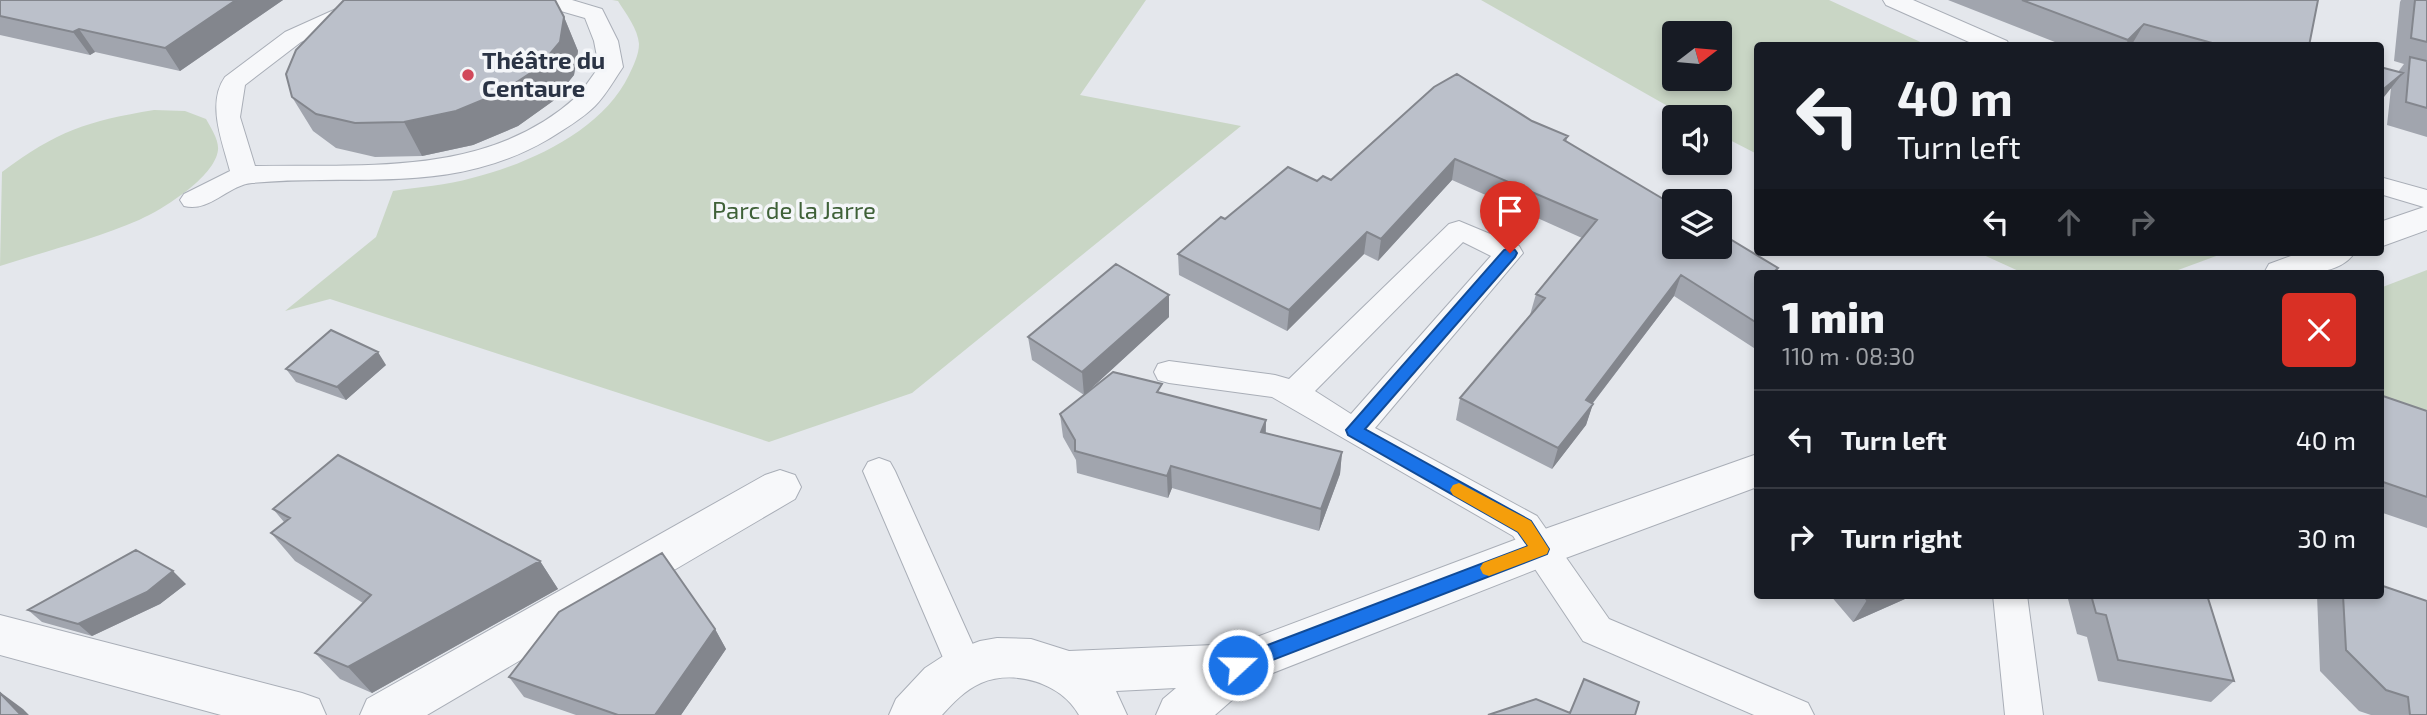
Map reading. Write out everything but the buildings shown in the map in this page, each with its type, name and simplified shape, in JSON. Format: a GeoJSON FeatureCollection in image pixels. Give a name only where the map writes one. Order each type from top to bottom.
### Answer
{"type":"FeatureCollection","features":[{"type":"Feature","properties":{"kind":"street"},"geometry":{"type":"LineString","coordinates":[[2384,234],[2427,218]]}},
{"type":"Feature","properties":{"kind":"street"},"geometry":{"type":"LineString","coordinates":[[2290,270],[2327,256]]}},
{"type":"Feature","properties":{"kind":"street"},"geometry":{"type":"LineString","coordinates":[[1066,672],[1238,665],[1540,549],[1754,471]]}},
{"type":"Feature","properties":{"kind":"street"},"geometry":{"type":"LineString","coordinates":[[384,715],[780,487]]}},
{"type":"Feature","properties":{"kind":"street"},"geometry":{"type":"LineString","coordinates":[[0,635],[302,715]]}},
{"type":"Feature","properties":{"kind":"street"},"geometry":{"type":"LineString","coordinates":[[914,715],[931,691],[965,667],[1003,658],[1036,660],[1066,672],[1090,691],[1103,715]]}},
{"type":"Feature","properties":{"kind":"street"},"geometry":{"type":"LineString","coordinates":[[1180,715],[1238,665]]}},
{"type":"Feature","properties":{"kind":"lane"},"geometry":{"type":"LineString","coordinates":[[243,175],[228,117],[233,82],[293,37],[374,0]]}},
{"type":"Feature","properties":{"kind":"lane"},"geometry":{"type":"LineString","coordinates":[[193,200],[243,175],[423,171],[465,164],[516,147],[549,128],[586,101],[611,67],[606,41],[594,14],[548,0]]}},
{"type":"Feature","properties":{"kind":"lane"},"geometry":{"type":"LineString","coordinates":[[1894,0],[1990,42]]}},
{"type":"Feature","properties":{"kind":"lane"},"geometry":{"type":"LineString","coordinates":[[2384,187],[2427,198]]}},
{"type":"Feature","properties":{"kind":"lane"},"geometry":{"type":"LineString","coordinates":[[1294,393],[1459,230],[1510,253],[1354,430]]}},
{"type":"Feature","properties":{"kind":"lane"},"geometry":{"type":"LineString","coordinates":[[1169,372],[1275,386],[1294,393],[1354,430],[1525,526],[1596,630],[1795,715]]}},
{"type":"Feature","properties":{"kind":"lane"},"geometry":{"type":"LineString","coordinates":[[879,471],[965,667]]}},
{"type":"Feature","properties":{"kind":"lane"},"geometry":{"type":"LineString","coordinates":[[2010,599],[2024,715]]}},
{"type":"Feature","properties":{"kind":"green space","name":"Parc de la Jarre"},"geometry":{"type":"Polygon","coordinates":[[[612,0],[1146,0],[1080,95],[1241,126],[912,393],[769,442],[330,299],[285,311],[376,237],[393,191],[462,180],[517,164],[562,142],[602,112],[629,75],[639,48],[631,22],[618,1],[612,0]]]}},
{"type":"Feature","properties":{"kind":"green space"},"geometry":{"type":"Polygon","coordinates":[[[1481,0],[1829,0],[1920,42],[1754,42],[1754,152],[1732,141],[1732,105],[1666,105],[1481,0]]]}},
{"type":"Feature","properties":{"kind":"green space"},"geometry":{"type":"Polygon","coordinates":[[[154,110],[185,111],[206,119],[218,146],[215,160],[208,171],[173,201],[139,220],[0,266],[2,172],[57,137],[74,130],[154,110]]]}},
{"type":"Feature","properties":{"kind":"green space"},"geometry":{"type":"Polygon","coordinates":[[[1986,256],[2216,256],[2178,270],[2016,270],[1986,256]]]}},
{"type":"Feature","properties":{"kind":"green space"},"geometry":{"type":"Polygon","coordinates":[[[2427,270],[2427,443],[2384,427],[2384,286],[2427,270]]]}},
{"type":"Feature","properties":{"kind":"slow traffic"},"geometry":{"type":"LineString","coordinates":[[1459,490],[1525,526],[1540,549],[1489,568]]}},
{"type":"Feature","properties":{"kind":"place","name":"Théâtre du Centaure"},"geometry":{"type":"Point","coordinates":[468,75]}},
{"type":"Feature","properties":{"kind":"route"},"geometry":{"type":"LineString","coordinates":[[1238,665],[1540,549],[1525,526],[1354,430],[1510,253]]}}]}
